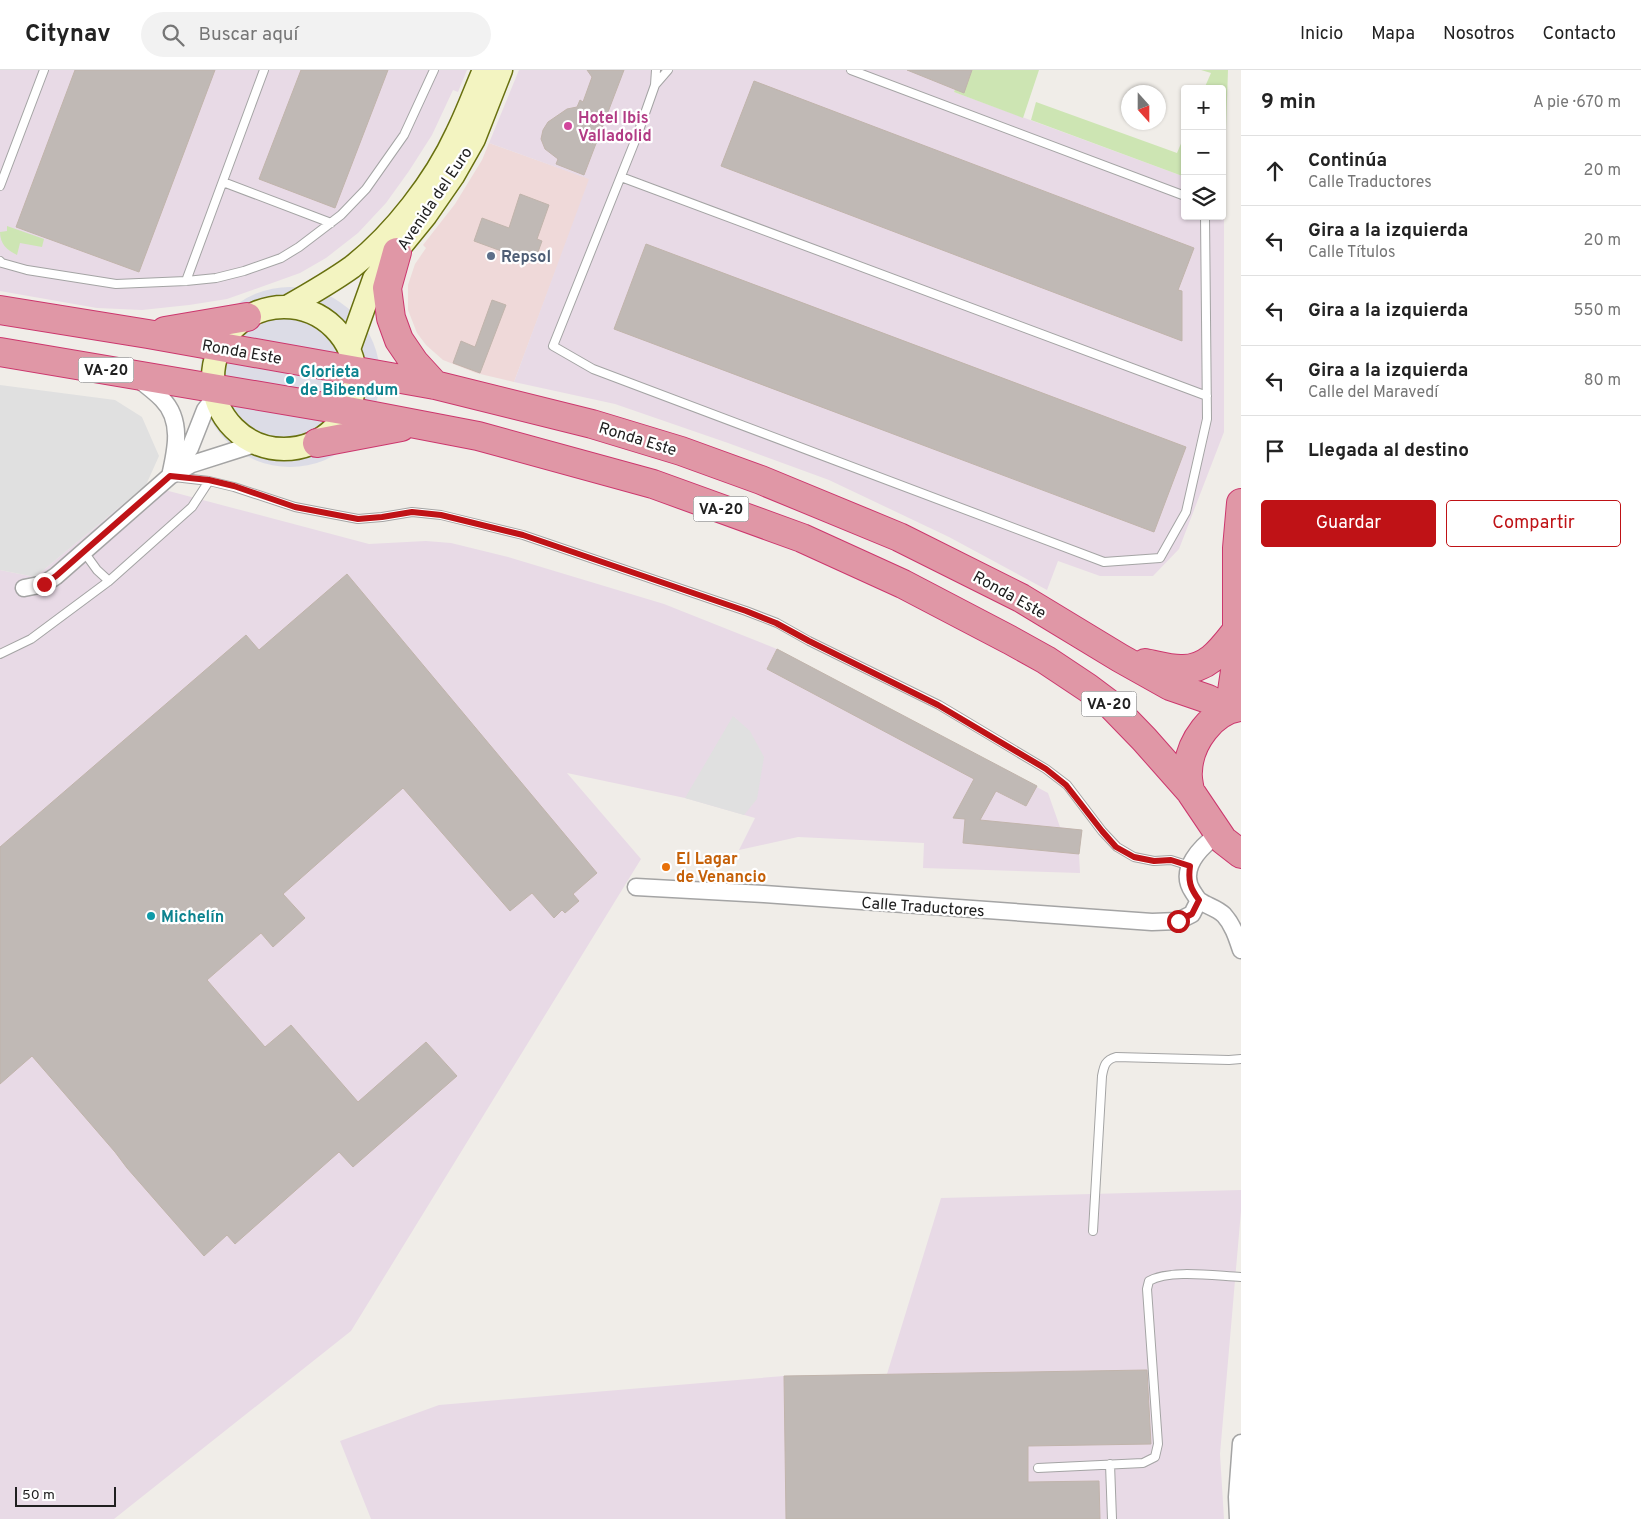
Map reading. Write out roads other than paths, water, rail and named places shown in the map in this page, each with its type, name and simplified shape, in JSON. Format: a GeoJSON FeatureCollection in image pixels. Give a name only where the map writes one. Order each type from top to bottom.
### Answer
{"type":"FeatureCollection","features":[{"type":"Feature","properties":{"kind":"highway"},"geometry":{"type":"LineString","coordinates":[[397,252],[387,288],[391,318],[398,340],[414,362],[435,385]]}},
{"type":"Feature","properties":{"kind":"highway","name":"Ronda Este"},"geometry":{"type":"LineString","coordinates":[[0,310],[219,347],[352,360],[435,385],[592,424],[681,451],[811,499],[899,537],[1021,598],[1170,686],[1233,708]]}},
{"type":"Feature","properties":{"kind":"highway"},"geometry":{"type":"LineString","coordinates":[[148,334],[247,317]]}},
{"type":"Feature","properties":{"kind":"highway","name":"VA-20"},"geometry":{"type":"LineString","coordinates":[[0,352],[132,374],[214,392],[348,411],[478,436],[653,484],[802,538],[903,584],[1010,640],[1046,660],[1088,688],[1112,706],[1144,739],[1190,791],[1227,842]]}},
{"type":"Feature","properties":{"kind":"highway"},"geometry":{"type":"LineString","coordinates":[[316,442],[415,425]]}},
{"type":"Feature","properties":{"kind":"highway"},"geometry":{"type":"LineString","coordinates":[[1190,791],[1188,770],[1191,753],[1199,737],[1212,722],[1233,708],[1231,698],[1235,672],[1241,503]]}},
{"type":"Feature","properties":{"kind":"highway"},"geometry":{"type":"LineString","coordinates":[[1120,658],[1181,669],[1197,667],[1212,660],[1237,630]]}},
{"type":"Feature","properties":{"kind":"highway"},"geometry":{"type":"LineString","coordinates":[[1227,842],[1241,874]]}},
{"type":"Feature","properties":{"kind":"street","name":"Avenida del Euro"},"geometry":{"type":"LineString","coordinates":[[287,307],[332,281],[354,265],[416,201],[435,173],[457,134],[484,70]]}},
{"type":"Feature","properties":{"kind":"street","name":"Avenida del Euro"},"geometry":{"type":"LineString","coordinates":[[348,411],[353,396],[352,360],[374,279],[426,215],[453,176],[474,139],[501,70]]}},
{"type":"Feature","properties":{"kind":"street"},"geometry":{"type":"LineString","coordinates":[[348,411],[335,428],[316,442],[286,450],[255,444],[239,434],[226,421],[217,405],[214,392],[213,367],[219,347],[231,330],[247,317],[266,309],[287,307],[315,314],[329,323],[341,334],[352,360]]}},
{"type":"Feature","properties":{"kind":"street"},"geometry":{"type":"LineString","coordinates":[[132,374],[163,400],[175,422],[175,455],[170,476]]}},
{"type":"Feature","properties":{"kind":"street"},"geometry":{"type":"LineString","coordinates":[[170,476],[190,448],[214,392]]}},
{"type":"Feature","properties":{"kind":"street"},"geometry":{"type":"LineString","coordinates":[[24,588],[44,584],[56,576],[170,476],[192,464],[255,444]]}},
{"type":"Feature","properties":{"kind":"street"},"geometry":{"type":"LineString","coordinates":[[1227,842],[1204,844],[1190,866],[1188,878],[1190,888],[1199,900],[1224,915],[1234,931],[1241,950]]}},
{"type":"Feature","properties":{"kind":"street","name":"Calle Traductores"},"geometry":{"type":"LineString","coordinates":[[636,887],[1152,922],[1178,921],[1192,914],[1199,900]]}},
{"type":"Feature","properties":{"kind":"street"},"geometry":{"type":"LineString","coordinates":[[1238,1519],[1237,1497],[1241,1443]]}},
{"type":"Feature","properties":{"kind":"lane"},"geometry":{"type":"LineString","coordinates":[[0,186],[44,70]]}},
{"type":"Feature","properties":{"kind":"lane"},"geometry":{"type":"LineString","coordinates":[[186,282],[264,70]]}},
{"type":"Feature","properties":{"kind":"lane"},"geometry":{"type":"LineString","coordinates":[[0,261],[26,270],[116,284],[186,282],[216,278],[244,271],[281,258],[299,247],[341,215],[366,188],[404,136],[434,70]]}},
{"type":"Feature","properties":{"kind":"lane"},"geometry":{"type":"LineString","coordinates":[[656,70],[655,85],[553,346],[593,369],[1104,562],[1160,558],[1186,512],[1207,419],[1205,220]]}},
{"type":"Feature","properties":{"kind":"lane"},"geometry":{"type":"LineString","coordinates":[[655,85],[668,70]]}},
{"type":"Feature","properties":{"kind":"lane"},"geometry":{"type":"LineString","coordinates":[[852,70],[1181,194]]}},
{"type":"Feature","properties":{"kind":"lane"},"geometry":{"type":"LineString","coordinates":[[620,177],[1207,396]]}},
{"type":"Feature","properties":{"kind":"lane"},"geometry":{"type":"LineString","coordinates":[[223,182],[331,222]]}},
{"type":"Feature","properties":{"kind":"lane"},"geometry":{"type":"LineString","coordinates":[[170,476],[209,480],[234,486],[295,507],[358,519],[412,512],[441,515],[514,532],[746,611],[776,623],[938,705],[1046,769],[1066,785],[1116,847],[1134,857],[1154,861],[1171,860],[1190,866]]}},
{"type":"Feature","properties":{"kind":"lane"},"geometry":{"type":"LineString","coordinates":[[0,654],[31,639],[109,580],[192,507],[209,480]]}},
{"type":"Feature","properties":{"kind":"lane"},"geometry":{"type":"LineString","coordinates":[[84,552],[97,570],[109,580]]}},
{"type":"Feature","properties":{"kind":"lane"},"geometry":{"type":"LineString","coordinates":[[1094,1231],[1102,1076],[1105,1064],[1109,1059],[1116,1057],[1241,1059]]}},
{"type":"Feature","properties":{"kind":"lane"},"geometry":{"type":"LineString","coordinates":[[1038,1468],[1143,1462],[1155,1457],[1158,1450],[1147,1289],[1149,1281],[1157,1277],[1190,1274],[1241,1277]]}},
{"type":"Feature","properties":{"kind":"lane"},"geometry":{"type":"LineString","coordinates":[[1110,1464],[1112,1519]]}},
{"type":"Feature","properties":{"kind":"place","name":"Hotel Ibis Valladolid"},"geometry":{"type":"Point","coordinates":[568,126]}},
{"type":"Feature","properties":{"kind":"place","name":"Repsol"},"geometry":{"type":"Point","coordinates":[491,256]}},
{"type":"Feature","properties":{"kind":"place","name":"Glorieta de Bibendum"},"geometry":{"type":"Point","coordinates":[290,380]}},
{"type":"Feature","properties":{"kind":"place","name":"El Lagar de Venancio"},"geometry":{"type":"Point","coordinates":[666,867]}},
{"type":"Feature","properties":{"kind":"place","name":"Michelín"},"geometry":{"type":"Point","coordinates":[151,916]}}]}
